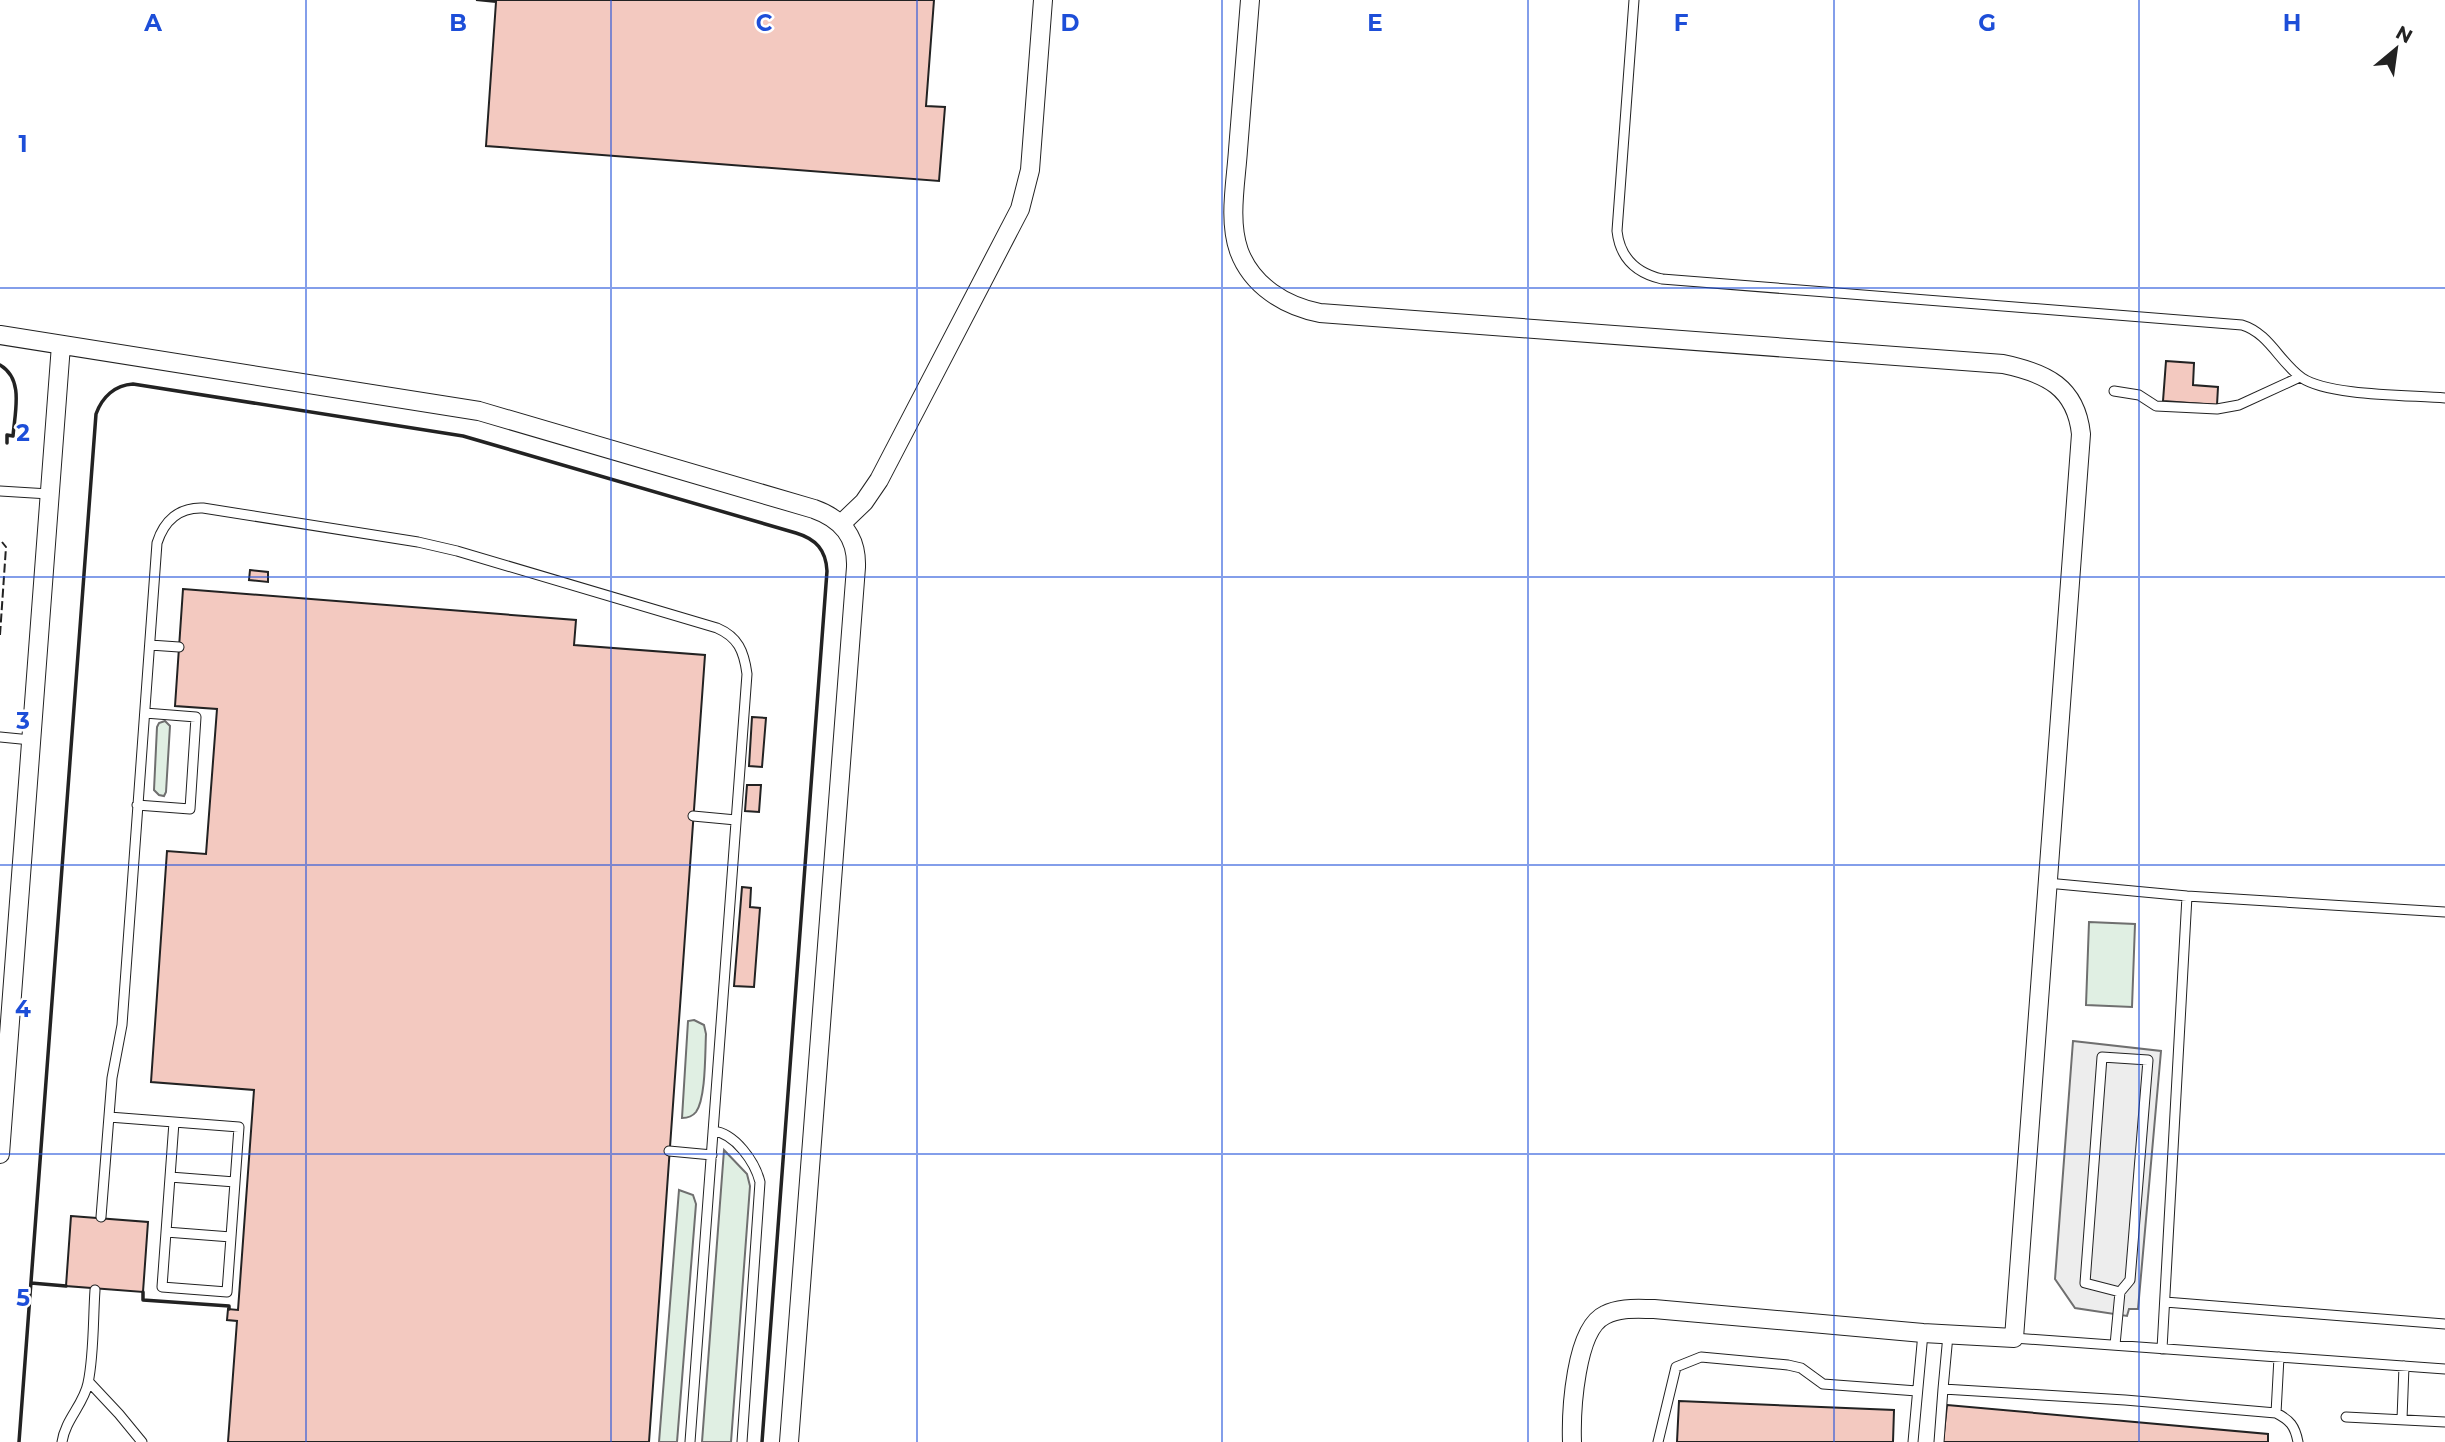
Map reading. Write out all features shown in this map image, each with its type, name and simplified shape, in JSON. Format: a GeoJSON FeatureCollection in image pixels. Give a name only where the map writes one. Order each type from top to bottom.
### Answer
{"type":"FeatureCollection","features":[{"type":"Feature","properties":{"kind":"street"},"geometry":{"type":"LineString","coordinates":[[841,524],[864,502],[879,480],[1020,209],[1030,170],[1043,0]]}},
{"type":"Feature","properties":{"kind":"street"},"geometry":{"type":"LineString","coordinates":[[1250,0],[1234,202],[1235,236],[1239,251],[1254,277],[1290,304],[1320,313],[2003,364],[2044,376],[2062,389],[2072,401],[2079,417],[2081,434],[2014,1338],[1923,1333],[1654,1309],[1616,1311],[1598,1320],[1588,1333],[1576,1385],[1572,1442]]}},
{"type":"Feature","properties":{"kind":"street"},"geometry":{"type":"LineString","coordinates":[[0,335],[479,411],[820,511],[841,524],[854,542],[856,567],[789,1442]]}},
{"type":"Feature","properties":{"kind":"street"},"geometry":{"type":"LineString","coordinates":[[0,1154],[6,1003],[31,740],[61,345]]}},
{"type":"Feature","properties":{"kind":"lane"},"geometry":{"type":"LineString","coordinates":[[1634,0],[1617,231],[1625,258],[1652,277],[2242,325],[2258,332],[2300,377],[2330,389],[2445,398]]}},
{"type":"Feature","properties":{"kind":"lane"},"geometry":{"type":"LineString","coordinates":[[2113,391],[2139,395],[2156,406],[2217,409],[2239,405],[2300,377]]}},
{"type":"Feature","properties":{"kind":"lane"},"geometry":{"type":"LineString","coordinates":[[0,491],[49,494]]}},
{"type":"Feature","properties":{"kind":"lane"},"geometry":{"type":"LineString","coordinates":[[101,1217],[112,1078],[122,1026],[160,534],[174,516],[184,510],[196,508],[438,546],[717,628],[738,643],[743,651],[747,674],[690,1442]]}},
{"type":"Feature","properties":{"kind":"lane"},"geometry":{"type":"LineString","coordinates":[[150,645],[179,647]]}},
{"type":"Feature","properties":{"kind":"lane"},"geometry":{"type":"LineString","coordinates":[[137,806],[190,809],[197,717],[145,713]]}},
{"type":"Feature","properties":{"kind":"lane"},"geometry":{"type":"LineString","coordinates":[[0,737],[31,740]]}},
{"type":"Feature","properties":{"kind":"lane"},"geometry":{"type":"LineString","coordinates":[[693,816],[736,820]]}},
{"type":"Feature","properties":{"kind":"lane"},"geometry":{"type":"LineString","coordinates":[[2047,883],[2187,896],[2445,912]]}},
{"type":"Feature","properties":{"kind":"lane"},"geometry":{"type":"LineString","coordinates":[[2162,1349],[2187,896]]}},
{"type":"Feature","properties":{"kind":"lane"},"geometry":{"type":"LineString","coordinates":[[2115,1345],[2120,1292],[2130,1280],[2148,1060],[2102,1057],[2085,1283],[2120,1292]]}},
{"type":"Feature","properties":{"kind":"lane"},"geometry":{"type":"LineString","coordinates":[[109,1117],[174,1122],[239,1127],[227,1292],[162,1287],[174,1122]]}},
{"type":"Feature","properties":{"kind":"lane"},"geometry":{"type":"LineString","coordinates":[[713,1130],[725,1134],[744,1153],[756,1169],[760,1182],[742,1442]]}},
{"type":"Feature","properties":{"kind":"lane"},"geometry":{"type":"LineString","coordinates":[[669,1151],[712,1155]]}},
{"type":"Feature","properties":{"kind":"lane"},"geometry":{"type":"LineString","coordinates":[[170,1177],[235,1182]]}},
{"type":"Feature","properties":{"kind":"lane"},"geometry":{"type":"LineString","coordinates":[[166,1232],[231,1237]]}},
{"type":"Feature","properties":{"kind":"lane"},"geometry":{"type":"LineString","coordinates":[[62,1442],[89,1382],[95,1290]]}},
{"type":"Feature","properties":{"kind":"lane"},"geometry":{"type":"LineString","coordinates":[[2165,1302],[2445,1324]]}},
{"type":"Feature","properties":{"kind":"lane"},"geometry":{"type":"LineString","coordinates":[[1913,1442],[1923,1333]]}},
{"type":"Feature","properties":{"kind":"lane"},"geometry":{"type":"LineString","coordinates":[[1939,1442],[1948,1335]]}},
{"type":"Feature","properties":{"kind":"lane"},"geometry":{"type":"LineString","coordinates":[[2014,1338],[2445,1369]]}},
{"type":"Feature","properties":{"kind":"lane"},"geometry":{"type":"LineString","coordinates":[[1658,1442],[1676,1367],[1701,1357],[1788,1365],[1801,1368],[1823,1384],[1917,1391]]}},
{"type":"Feature","properties":{"kind":"lane"},"geometry":{"type":"LineString","coordinates":[[2276,1412],[2279,1357]]}},
{"type":"Feature","properties":{"kind":"lane"},"geometry":{"type":"LineString","coordinates":[[2402,1419],[2404,1366]]}},
{"type":"Feature","properties":{"kind":"lane"},"geometry":{"type":"LineString","coordinates":[[89,1382],[142,1442]]}},
{"type":"Feature","properties":{"kind":"lane"},"geometry":{"type":"LineString","coordinates":[[1943,1390],[2276,1412],[2290,1420],[2296,1429],[2298,1442]]}},
{"type":"Feature","properties":{"kind":"lane"},"geometry":{"type":"LineString","coordinates":[[2346,1417],[2445,1422]]}},
{"type":"Feature","properties":{"kind":"green space"},"geometry":{"type":"Polygon","coordinates":[[[165,721],[170,726],[164,796],[154,790],[157,727],[165,721]]]}},
{"type":"Feature","properties":{"kind":"green space"},"geometry":{"type":"Polygon","coordinates":[[[2089,922],[2135,924],[2132,1007],[2086,1005],[2089,922]]]}},
{"type":"Feature","properties":{"kind":"green space"},"geometry":{"type":"Polygon","coordinates":[[[694,1020],[704,1025],[706,1034],[703,1086],[696,1112],[690,1117],[682,1118],[688,1021],[694,1020]]]}},
{"type":"Feature","properties":{"kind":"green space"},"geometry":{"type":"Polygon","coordinates":[[[724,1150],[747,1174],[750,1186],[731,1442],[702,1442],[724,1150]]]}},
{"type":"Feature","properties":{"kind":"green space"},"geometry":{"type":"Polygon","coordinates":[[[679,1190],[693,1195],[696,1204],[677,1442],[659,1442],[679,1190]]]}},
{"type":"Feature","properties":{"kind":"shaded area"},"geometry":{"type":"Polygon","coordinates":[[[2073,1041],[2161,1051],[2138,1309],[2129,1309],[2127,1316],[2075,1308],[2055,1279],[2073,1041]]]}},
{"type":"Feature","properties":{"kind":"building"},"geometry":{"type":"Polygon","coordinates":[[[476,0],[934,0],[926,106],[945,107],[939,181],[486,146],[496,2],[476,0]]]}},
{"type":"Feature","properties":{"kind":"building"},"geometry":{"type":"Polygon","coordinates":[[[2166,361],[2194,363],[2193,385],[2218,387],[2217,405],[2163,401],[2166,361]]]}},
{"type":"Feature","properties":{"kind":"building"},"geometry":{"type":"Polygon","coordinates":[[[250,570],[268,572],[268,582],[249,580],[250,570]]]}},
{"type":"Feature","properties":{"kind":"building"},"geometry":{"type":"Polygon","coordinates":[[[183,589],[576,620],[574,645],[705,655],[649,1442],[228,1442],[237,1321],[227,1320],[228,1309],[238,1310],[254,1090],[151,1082],[167,851],[206,854],[217,709],[175,706],[183,589]]]}},
{"type":"Feature","properties":{"kind":"building"},"geometry":{"type":"Polygon","coordinates":[[[752,717],[766,718],[762,767],[749,766],[752,717]]]}},
{"type":"Feature","properties":{"kind":"building"},"geometry":{"type":"Polygon","coordinates":[[[747,785],[761,785],[759,812],[745,811],[747,785]]]}},
{"type":"Feature","properties":{"kind":"building"},"geometry":{"type":"Polygon","coordinates":[[[742,887],[751,888],[750,907],[760,908],[754,987],[734,986],[742,887]]]}},
{"type":"Feature","properties":{"kind":"building"},"geometry":{"type":"Polygon","coordinates":[[[71,1216],[148,1222],[143,1292],[66,1286],[71,1216]]]}},
{"type":"Feature","properties":{"kind":"building"},"geometry":{"type":"Polygon","coordinates":[[[1679,1401],[1894,1410],[1893,1442],[1677,1442],[1679,1401]]]}},
{"type":"Feature","properties":{"kind":"building"},"geometry":{"type":"Polygon","coordinates":[[[1947,1405],[2268,1434],[2268,1442],[1943,1442],[1947,1405]]]}},
{"type":"Feature","properties":{"kind":"fence"},"geometry":{"type":"LineString","coordinates":[[0,635],[6,547],[2,542]]}},
{"type":"Feature","properties":{"kind":"wall"},"geometry":{"type":"LineString","coordinates":[[0,365],[12,378],[16,396],[13,436],[7,435],[7,443]]}},
{"type":"Feature","properties":{"kind":"wall"},"geometry":{"type":"LineString","coordinates":[[19,1442],[96,414],[110,393],[133,384],[463,436],[796,533],[814,542],[822,551],[827,571],[762,1442]]}},
{"type":"Feature","properties":{"kind":"wall"},"geometry":{"type":"LineString","coordinates":[[31,1283],[66,1286]]}},
{"type":"Feature","properties":{"kind":"wall"},"geometry":{"type":"LineString","coordinates":[[143,1292],[143,1300],[229,1306],[229,1309]]}}]}
